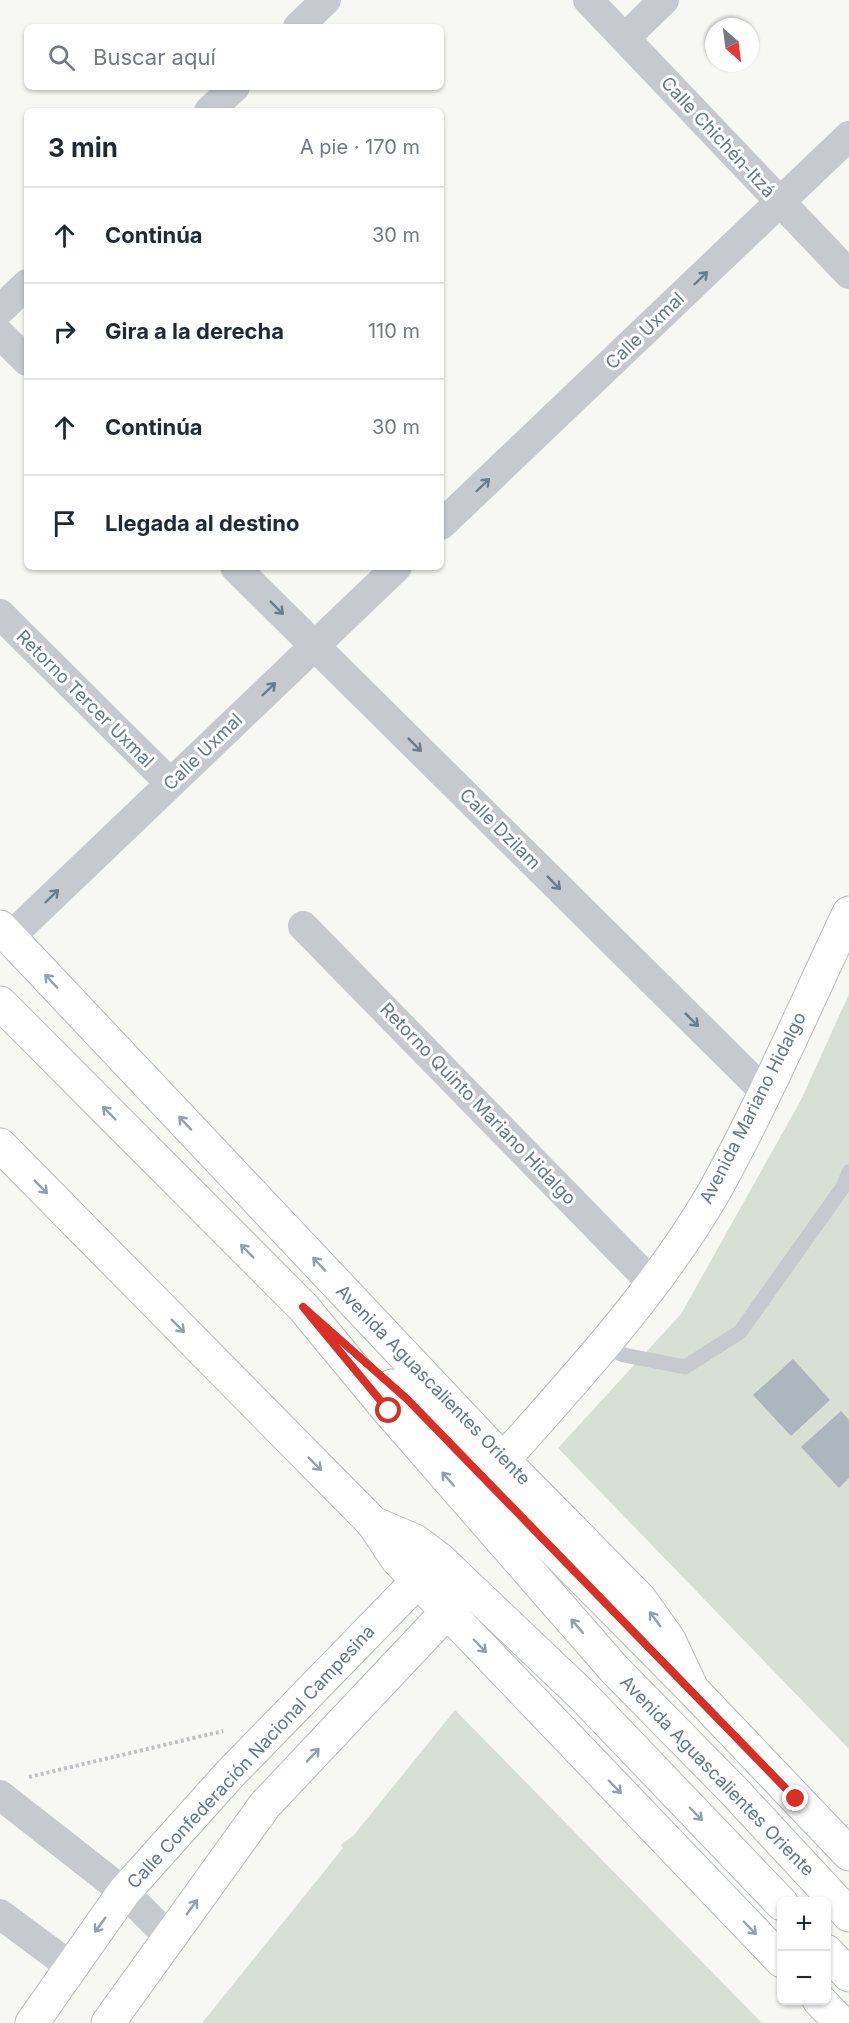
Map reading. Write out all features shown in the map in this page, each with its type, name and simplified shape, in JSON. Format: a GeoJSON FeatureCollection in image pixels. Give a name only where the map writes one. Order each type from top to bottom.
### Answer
{"type":"FeatureCollection","features":[{"type":"Feature","properties":{"kind":"street"},"geometry":{"type":"LineString","coordinates":[[301,24],[326,0]]}},
{"type":"Feature","properties":{"kind":"street","name":"Calle Chichén-Itzá"},"geometry":{"type":"LineString","coordinates":[[588,0],[849,274]]}},
{"type":"Feature","properties":{"kind":"street"},"geometry":{"type":"LineString","coordinates":[[625,38],[664,0]]}},
{"type":"Feature","properties":{"kind":"street"},"geometry":{"type":"LineString","coordinates":[[212,108],[232,90]]}},
{"type":"Feature","properties":{"kind":"street","name":"Calle Uxmal"},"geometry":{"type":"LineString","coordinates":[[444,522],[849,136]]}},
{"type":"Feature","properties":{"kind":"street"},"geometry":{"type":"LineString","coordinates":[[0,310],[24,287]]}},
{"type":"Feature","properties":{"kind":"street"},"geometry":{"type":"LineString","coordinates":[[0,334],[24,358]]}},
{"type":"Feature","properties":{"kind":"street","name":"Calle Dzilam"},"geometry":{"type":"LineString","coordinates":[[238,570],[764,1091]]}},
{"type":"Feature","properties":{"kind":"street","name":"Calle Uxmal"},"geometry":{"type":"LineString","coordinates":[[5,932],[170,783],[394,570]]}},
{"type":"Feature","properties":{"kind":"street","name":"Retorno Tercer Uxmal"},"geometry":{"type":"LineString","coordinates":[[0,614],[170,783]]}},
{"type":"Feature","properties":{"kind":"street","name":"Avenida Mariano Hidalgo"},"geometry":{"type":"LineString","coordinates":[[503,1460],[603,1346],[652,1283],[713,1192],[849,913]]}},
{"type":"Feature","properties":{"kind":"street","name":"Retorno Quinto Mariano Hidalgo"},"geometry":{"type":"LineString","coordinates":[[303,926],[652,1283]]}},
{"type":"Feature","properties":{"kind":"street","name":"Avenida Aguascalientes Oriente"},"geometry":{"type":"LineString","coordinates":[[5,932],[503,1460],[645,1605],[669,1640],[692,1689],[849,1854]]}},
{"type":"Feature","properties":{"kind":"street","name":"Avenida Aguascalientes Oriente"},"geometry":{"type":"LineString","coordinates":[[0,1003],[303,1307],[389,1411],[615,1670],[733,1790],[849,1915]]}},
{"type":"Feature","properties":{"kind":"street"},"geometry":{"type":"LineString","coordinates":[[0,1145],[373,1523],[415,1541],[447,1612],[777,1956]]}},
{"type":"Feature","properties":{"kind":"street"},"geometry":{"type":"LineString","coordinates":[[303,1307],[407,1399],[692,1689]]}},
{"type":"Feature","properties":{"kind":"street"},"geometry":{"type":"LineString","coordinates":[[429,1570],[470,1588],[583,1696],[777,1899]]}},
{"type":"Feature","properties":{"kind":"street","name":"Calle Confederación Nacional Campesina"},"geometry":{"type":"LineString","coordinates":[[32,2023],[124,1892],[230,1775],[429,1570]]}},
{"type":"Feature","properties":{"kind":"street"},"geometry":{"type":"LineString","coordinates":[[108,2023],[265,1805],[470,1588]]}},
{"type":"Feature","properties":{"kind":"street"},"geometry":{"type":"LineString","coordinates":[[12,1787],[170,1938]]}},
{"type":"Feature","properties":{"kind":"street"},"geometry":{"type":"LineString","coordinates":[[0,1914],[70,1966]]}},
{"type":"Feature","properties":{"kind":"street"},"geometry":{"type":"LineString","coordinates":[[831,1956],[849,1975]]}},
{"type":"Feature","properties":{"kind":"street"},"geometry":{"type":"LineString","coordinates":[[823,2005],[841,2023]]}},
{"type":"Feature","properties":{"kind":"lane"},"geometry":{"type":"LineString","coordinates":[[603,1346],[624,1355],[685,1367],[740,1332],[843,1187],[849,1172]]}},
{"type":"Feature","properties":{"kind":"path"},"geometry":{"type":"LineString","coordinates":[[12,1787],[230,1730]]}},
{"type":"Feature","properties":{"kind":"shaded area"},"geometry":{"type":"Polygon","coordinates":[[[849,994],[849,1749],[558,1448],[681,1314],[801,1100],[849,994]]]}},
{"type":"Feature","properties":{"kind":"shaded area"},"geometry":{"type":"Polygon","coordinates":[[[455,1710],[762,2023],[202,2023],[343,1848],[341,1845],[354,1835],[455,1710]]]}},
{"type":"Feature","properties":{"kind":"building"},"geometry":{"type":"Polygon","coordinates":[[[793,1359],[830,1400],[791,1436],[753,1395],[793,1359]]]}},
{"type":"Feature","properties":{"kind":"building"},"geometry":{"type":"Polygon","coordinates":[[[841,1411],[849,1420],[849,1478],[839,1488],[801,1447],[841,1411]]]}},
{"type":"Feature","properties":{"kind":"route"},"geometry":{"type":"LineString","coordinates":[[389,1411],[303,1307],[407,1399],[692,1689],[796,1799]]}}]}
